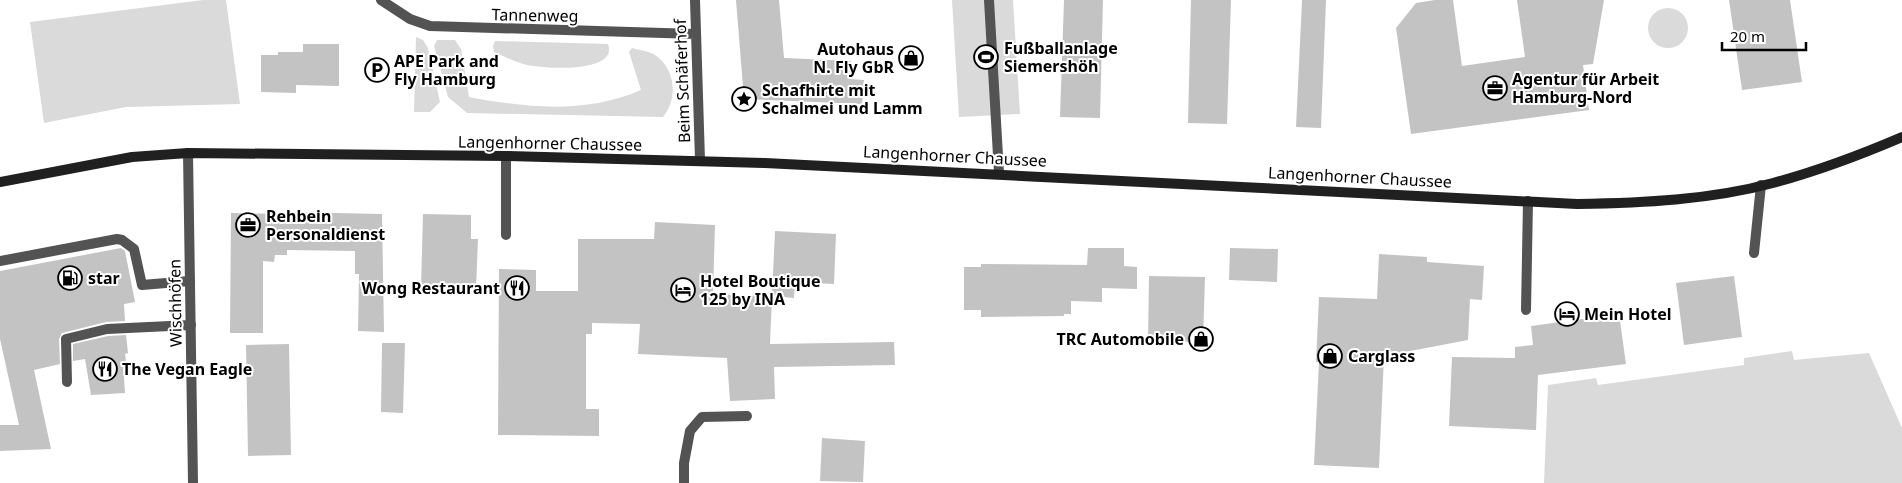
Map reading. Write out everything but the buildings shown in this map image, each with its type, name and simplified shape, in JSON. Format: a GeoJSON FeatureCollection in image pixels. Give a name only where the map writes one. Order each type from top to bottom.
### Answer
{"type":"FeatureCollection","features":[{"type":"Feature","properties":{"kind":"main road","name":"Langenhorner Chaussee"},"geometry":{"type":"LineString","coordinates":[[0,182],[113,160],[188,153],[506,156],[700,160],[999,173],[1528,201],[1628,203],[1680,198],[1761,185],[1822,168],[1902,137]]}},
{"type":"Feature","properties":{"kind":"street","name":"Tannenweg"},"geometry":{"type":"LineString","coordinates":[[381,0],[410,19],[430,26],[696,34]]}},
{"type":"Feature","properties":{"kind":"street","name":"Beim Schäferhof"},"geometry":{"type":"LineString","coordinates":[[695,0],[700,160]]}},
{"type":"Feature","properties":{"kind":"street"},"geometry":{"type":"LineString","coordinates":[[989,0],[999,173]]}},
{"type":"Feature","properties":{"kind":"street","name":"Wischhöfen"},"geometry":{"type":"LineString","coordinates":[[188,153],[193,483]]}},
{"type":"Feature","properties":{"kind":"street"},"geometry":{"type":"LineString","coordinates":[[506,156],[506,235]]}},
{"type":"Feature","properties":{"kind":"street"},"geometry":{"type":"LineString","coordinates":[[1754,253],[1761,185]]}},
{"type":"Feature","properties":{"kind":"street"},"geometry":{"type":"LineString","coordinates":[[1526,310],[1528,201]]}},
{"type":"Feature","properties":{"kind":"street"},"geometry":{"type":"LineString","coordinates":[[0,261],[117,239],[122,240],[134,249],[142,285],[190,281]]}},
{"type":"Feature","properties":{"kind":"street"},"geometry":{"type":"LineString","coordinates":[[67,382],[66,339],[107,329],[191,325]]}},
{"type":"Feature","properties":{"kind":"street"},"geometry":{"type":"LineString","coordinates":[[684,483],[684,463],[690,431],[702,417],[747,416]]}},
{"type":"Feature","properties":{"kind":"shaded area"},"geometry":{"type":"Polygon","coordinates":[[[203,0],[226,0],[240,104],[126,107],[44,123],[30,22],[203,0]]]}},
{"type":"Feature","properties":{"kind":"shaded area","name":"Fußballanlage Siemershöh"},"geometry":{"type":"Polygon","coordinates":[[[952,0],[1013,0],[1020,114],[959,117],[952,0]]]}},
{"type":"Feature","properties":{"kind":"shaded area"},"geometry":{"type":"Polygon","coordinates":[[[1672,8],[1679,11],[1685,17],[1688,28],[1687,36],[1679,45],[1672,48],[1664,48],[1657,45],[1649,36],[1648,24],[1651,17],[1660,9],[1672,8]]]}},
{"type":"Feature","properties":{"kind":"shaded area"},"geometry":{"type":"Polygon","coordinates":[[[416,37],[423,40],[428,48],[440,102],[430,112],[414,112],[416,37]]]}},
{"type":"Feature","properties":{"kind":"shaded area"},"geometry":{"type":"Polygon","coordinates":[[[437,40],[455,40],[461,49],[469,97],[513,104],[556,107],[578,106],[620,98],[641,90],[629,52],[632,48],[655,55],[662,61],[671,76],[673,93],[671,102],[663,117],[467,113],[448,97],[434,46],[437,40]]]}},
{"type":"Feature","properties":{"kind":"shaded area"},"geometry":{"type":"Polygon","coordinates":[[[495,41],[608,44],[608,54],[602,60],[590,65],[560,68],[532,66],[519,63],[494,52],[493,46],[495,41]]]}},
{"type":"Feature","properties":{"kind":"shaded area"},"geometry":{"type":"Polygon","coordinates":[[[1792,351],[1794,360],[1869,353],[1902,428],[1902,483],[1544,483],[1548,385],[1596,378],[1598,385],[1744,365],[1744,358],[1792,351]]]}},
{"type":"Feature","properties":{"kind":"place","name":"Fußballanlage Siemershöh"},"geometry":{"type":"Point","coordinates":[986,57]}},
{"type":"Feature","properties":{"kind":"place","name":"Autohaus N. Fly GbR"},"geometry":{"type":"Point","coordinates":[911,58]}},
{"type":"Feature","properties":{"kind":"place","name":"APE Park and Fly Hamburg"},"geometry":{"type":"Point","coordinates":[377,70]}},
{"type":"Feature","properties":{"kind":"place","name":"Agentur für Arbeit Hamburg-Nord"},"geometry":{"type":"Point","coordinates":[1495,88]}},
{"type":"Feature","properties":{"kind":"place","name":"Schafhirte mit Schalmei und Lamm"},"geometry":{"type":"Point","coordinates":[744,99]}},
{"type":"Feature","properties":{"kind":"place","name":"Rehbein Personaldienst"},"geometry":{"type":"Point","coordinates":[248,225]}},
{"type":"Feature","properties":{"kind":"place","name":"star"},"geometry":{"type":"Point","coordinates":[70,278]}},
{"type":"Feature","properties":{"kind":"place","name":"Wong Restaurant"},"geometry":{"type":"Point","coordinates":[517,288]}},
{"type":"Feature","properties":{"kind":"place","name":"Hotel Boutique 125 by INA"},"geometry":{"type":"Point","coordinates":[683,290]}},
{"type":"Feature","properties":{"kind":"place","name":"Mein Hotel"},"geometry":{"type":"Point","coordinates":[1567,314]}},
{"type":"Feature","properties":{"kind":"place","name":"TRC Automobile"},"geometry":{"type":"Point","coordinates":[1201,339]}},
{"type":"Feature","properties":{"kind":"place","name":"Carglass"},"geometry":{"type":"Point","coordinates":[1330,356]}},
{"type":"Feature","properties":{"kind":"place","name":"The Vegan Eagle"},"geometry":{"type":"Point","coordinates":[105,369]}}]}
